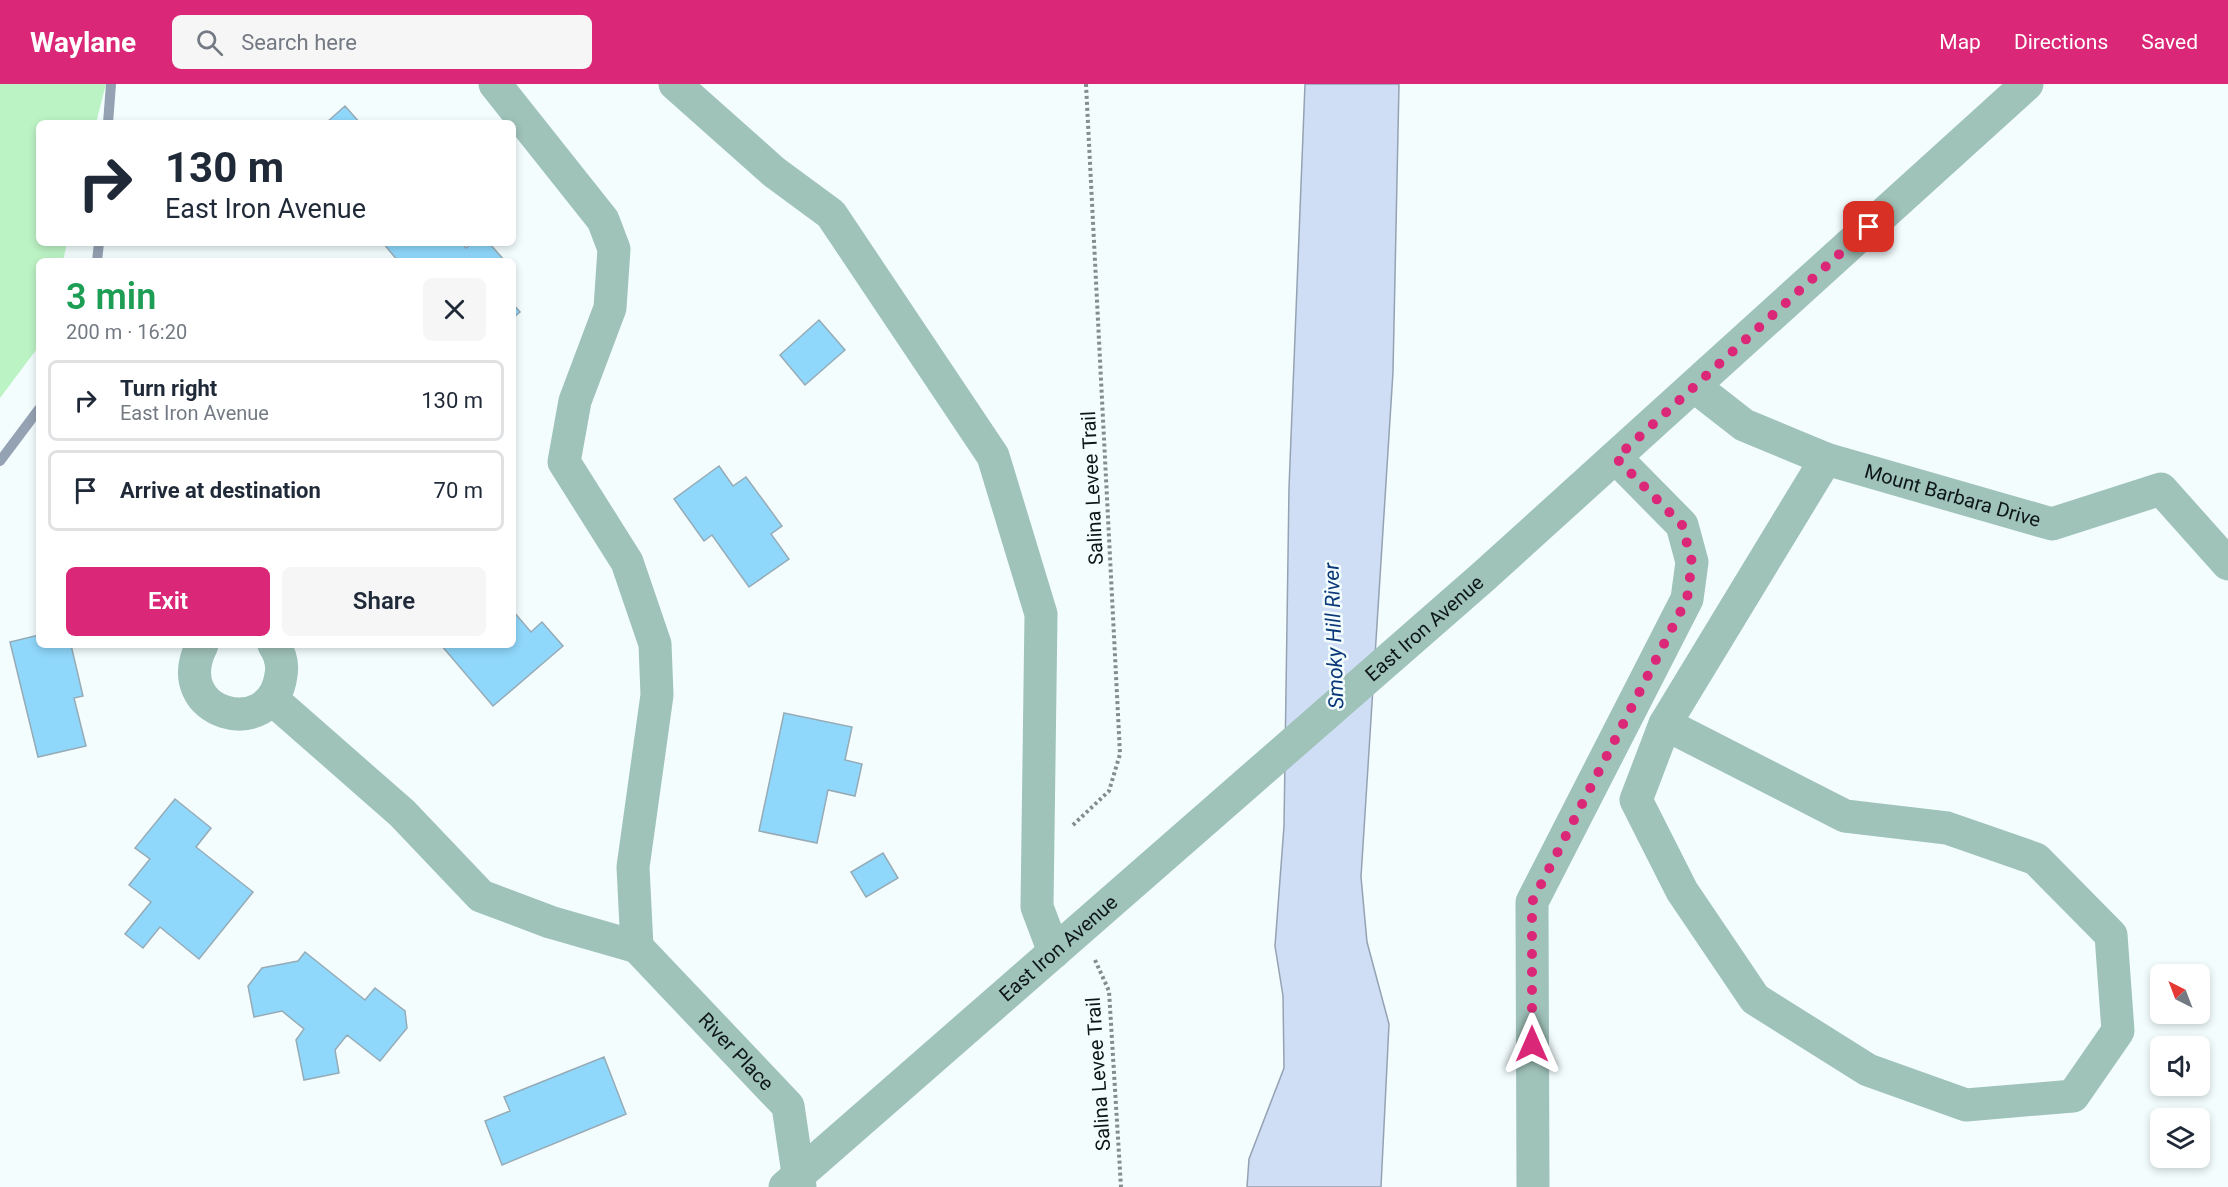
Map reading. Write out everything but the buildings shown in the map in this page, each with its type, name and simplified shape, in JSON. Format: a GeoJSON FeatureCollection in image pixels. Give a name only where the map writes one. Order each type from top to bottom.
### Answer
{"type":"FeatureCollection","features":[{"type":"Feature","properties":{"kind":"street"},"geometry":{"type":"LineString","coordinates":[[272,699],[402,813],[481,896],[550,922],[637,947],[633,867],[657,695],[655,644],[627,562],[564,462],[575,401],[610,308],[614,249],[603,220],[518,98],[495,84]]}},
{"type":"Feature","properties":{"kind":"street"},"geometry":{"type":"LineString","coordinates":[[675,84],[774,172],[831,214],[993,456],[1041,614],[1037,906],[1054,952]]}},
{"type":"Feature","properties":{"kind":"street","name":"East Iron Avenue"},"geometry":{"type":"LineString","coordinates":[[795,1183],[1054,952],[1484,576],[2027,84]]}},
{"type":"Feature","properties":{"kind":"street","name":"Mount Barbara Drive"},"geometry":{"type":"LineString","coordinates":[[1694,386],[1744,425],[1826,459],[2052,524],[2161,489],[2228,564]]}},
{"type":"Feature","properties":{"kind":"street"},"geometry":{"type":"LineString","coordinates":[[1533,1187],[1532,902],[1687,599],[1692,562],[1682,525],[1616,458]]}},
{"type":"Feature","properties":{"kind":"street"},"geometry":{"type":"LineString","coordinates":[[1665,724],[1845,816],[1947,828],[2036,859],[2111,935],[2118,1031],[2073,1096],[1966,1105],[1868,1071],[1755,999],[1682,891],[1636,800],[1665,724],[1826,459]]}},
{"type":"Feature","properties":{"kind":"street"},"geometry":{"type":"LineString","coordinates":[[201,648],[196,658],[194,675],[198,692],[209,705],[225,713],[242,715],[259,710],[272,699],[280,684],[283,667],[275,648]]}},
{"type":"Feature","properties":{"kind":"street","name":"River Place"},"geometry":{"type":"LineString","coordinates":[[637,947],[788,1106],[795,1183]]}},
{"type":"Feature","properties":{"kind":"path","name":"Salina Levee Trail"},"geometry":{"type":"LineString","coordinates":[[1038,859],[1109,791],[1120,754],[1086,84]]}},
{"type":"Feature","properties":{"kind":"path","name":"Salina Levee Trail"},"geometry":{"type":"LineString","coordinates":[[1081,929],[1109,991],[1121,1187]]}},
{"type":"Feature","properties":{"kind":"green space"},"geometry":{"type":"Polygon","coordinates":[[[0,84],[106,84],[97,120],[36,120],[36,246],[66,246],[64,258],[36,258],[36,350],[0,398],[0,84]]]}},
{"type":"Feature","properties":{"kind":"water","name":"Smoky Hill River"},"geometry":{"type":"Polygon","coordinates":[[[1305,84],[1399,84],[1393,372],[1361,877],[1367,942],[1389,1024],[1381,1187],[1247,1187],[1249,1159],[1284,1068],[1283,996],[1275,946],[1284,826],[1289,488],[1305,84]]]}},
{"type":"Feature","properties":{"kind":"waterway"},"geometry":{"type":"LineString","coordinates":[[108,120],[111,84]]}},
{"type":"Feature","properties":{"kind":"waterway"},"geometry":{"type":"LineString","coordinates":[[97,258],[99,246]]}},
{"type":"Feature","properties":{"kind":"waterway"},"geometry":{"type":"LineString","coordinates":[[0,461],[36,413]]}},
{"type":"Feature","properties":{"kind":"route"},"geometry":{"type":"LineString","coordinates":[[1532,1044],[1532,902],[1687,599],[1692,562],[1682,525],[1616,458],[1869,227]]}}]}
